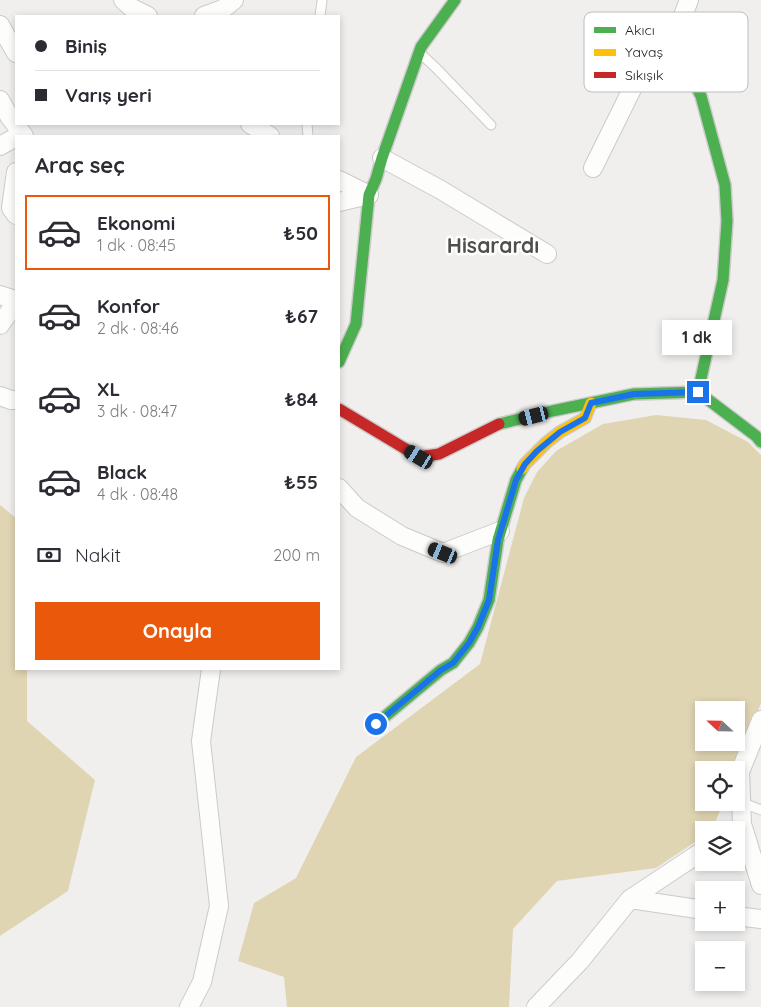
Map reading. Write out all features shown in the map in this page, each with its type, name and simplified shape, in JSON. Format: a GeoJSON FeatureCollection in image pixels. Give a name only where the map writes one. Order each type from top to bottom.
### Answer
{"type":"FeatureCollection","features":[{"type":"Feature","properties":{"kind":"street"},"geometry":{"type":"LineString","coordinates":[[123,0],[132,8],[146,15]]}},
{"type":"Feature","properties":{"kind":"street"},"geometry":{"type":"LineString","coordinates":[[207,15],[223,9],[234,0]]}},
{"type":"Feature","properties":{"kind":"street"},"geometry":{"type":"LineString","coordinates":[[340,360],[356,324],[369,194],[376,179],[421,47],[455,0]]}},
{"type":"Feature","properties":{"kind":"street"},"geometry":{"type":"LineString","coordinates":[[684,12],[689,0]]}},
{"type":"Feature","properties":{"kind":"street"},"geometry":{"type":"LineString","coordinates":[[0,25],[15,51]]}},
{"type":"Feature","properties":{"kind":"street"},"geometry":{"type":"LineString","coordinates":[[594,168],[631,92]]}},
{"type":"Feature","properties":{"kind":"street"},"geometry":{"type":"LineString","coordinates":[[698,392],[723,280],[727,221],[724,185],[699,92]]}},
{"type":"Feature","properties":{"kind":"street"},"geometry":{"type":"LineString","coordinates":[[0,100],[19,135]]}},
{"type":"Feature","properties":{"kind":"street"},"geometry":{"type":"LineString","coordinates":[[252,125],[268,135]]}},
{"type":"Feature","properties":{"kind":"street"},"geometry":{"type":"LineString","coordinates":[[0,146],[15,138]]}},
{"type":"Feature","properties":{"kind":"street"},"geometry":{"type":"LineString","coordinates":[[382,158],[440,190],[547,254]]}},
{"type":"Feature","properties":{"kind":"street"},"geometry":{"type":"LineString","coordinates":[[15,179],[11,208],[15,214]]}},
{"type":"Feature","properties":{"kind":"street"},"geometry":{"type":"LineString","coordinates":[[340,180],[369,194]]}},
{"type":"Feature","properties":{"kind":"street"},"geometry":{"type":"LineString","coordinates":[[340,202],[369,194]]}},
{"type":"Feature","properties":{"kind":"street"},"geometry":{"type":"LineString","coordinates":[[0,295],[15,301]]}},
{"type":"Feature","properties":{"kind":"street"},"geometry":{"type":"LineString","coordinates":[[0,325],[15,302]]}},
{"type":"Feature","properties":{"kind":"street"},"geometry":{"type":"LineString","coordinates":[[340,410],[419,457],[440,454],[497,425],[552,411],[634,394],[698,392],[756,436],[761,442]]}},
{"type":"Feature","properties":{"kind":"street"},"geometry":{"type":"LineString","coordinates":[[0,396],[15,400]]}},
{"type":"Feature","properties":{"kind":"street"},"geometry":{"type":"LineString","coordinates":[[376,724],[441,670],[453,663],[469,643],[489,600],[500,531],[516,480],[525,464],[537,451],[560,432],[585,418],[591,403]]}},
{"type":"Feature","properties":{"kind":"street"},"geometry":{"type":"LineString","coordinates":[[340,489],[357,508],[402,536],[443,553],[500,531]]}},
{"type":"Feature","properties":{"kind":"street"},"geometry":{"type":"LineString","coordinates":[[189,1007],[202,982],[219,906],[202,741],[212,670]]}},
{"type":"Feature","properties":{"kind":"street"},"geometry":{"type":"LineString","coordinates":[[744,761],[761,720]]}},
{"type":"Feature","properties":{"kind":"street"},"geometry":{"type":"LineString","coordinates":[[745,845],[761,885]]}},
{"type":"Feature","properties":{"kind":"street"},"geometry":{"type":"LineString","coordinates":[[536,1007],[580,961],[630,899],[695,856]]}},
{"type":"Feature","properties":{"kind":"street"},"geometry":{"type":"LineString","coordinates":[[630,899],[695,909]]}},
{"type":"Feature","properties":{"kind":"street"},"geometry":{"type":"LineString","coordinates":[[745,917],[761,920]]}},
{"type":"Feature","properties":{"kind":"lane"},"geometry":{"type":"LineString","coordinates":[[320,15],[322,1]]}},
{"type":"Feature","properties":{"kind":"lane"},"geometry":{"type":"LineString","coordinates":[[419,52],[437,68],[491,125]]}},
{"type":"Feature","properties":{"kind":"lane"},"geometry":{"type":"LineString","coordinates":[[745,804],[761,810]]}},
{"type":"Feature","properties":{"kind":"shaded area"},"geometry":{"type":"Polygon","coordinates":[[[656,415],[706,420],[748,442],[761,455],[761,703],[745,744],[745,701],[695,701],[695,751],[742,751],[738,761],[695,761],[695,811],[720,811],[716,821],[695,821],[695,842],[656,868],[557,881],[513,929],[509,1007],[287,1007],[284,977],[238,961],[254,903],[296,878],[356,757],[480,664],[524,498],[537,472],[556,451],[603,424],[656,415]]]}},
{"type":"Feature","properties":{"kind":"shaded area"},"geometry":{"type":"Polygon","coordinates":[[[0,505],[15,517],[15,670],[27,670],[27,721],[95,780],[68,891],[0,936],[0,505]]]}},
{"type":"Feature","properties":{"kind":"traffic: fast"},"geometry":{"type":"LineString","coordinates":[[340,360],[356,324],[369,195],[421,47],[455,0]]}},
{"type":"Feature","properties":{"kind":"traffic: fast"},"geometry":{"type":"LineString","coordinates":[[698,392],[723,280],[727,221],[725,185],[699,92]]}},
{"type":"Feature","properties":{"kind":"traffic: fast"},"geometry":{"type":"LineString","coordinates":[[499,424],[634,394],[698,392],[756,436],[761,442]]}},
{"type":"Feature","properties":{"kind":"traffic: fast"},"geometry":{"type":"LineString","coordinates":[[376,724],[441,670],[453,663],[469,643],[489,600],[498,540],[516,480],[522,469]]}},
{"type":"Feature","properties":{"kind":"traffic: slow"},"geometry":{"type":"LineString","coordinates":[[522,469],[547,442],[560,432],[585,418],[591,403]]}},
{"type":"Feature","properties":{"kind":"traffic: jam"},"geometry":{"type":"LineString","coordinates":[[340,410],[419,457],[439,454],[499,424]]}},
{"type":"Feature","properties":{"kind":"district","name":"Hisarardı"},"geometry":{"type":"Point","coordinates":[493,245]}},
{"type":"Feature","properties":{"kind":"route"},"geometry":{"type":"LineString","coordinates":[[376,724],[441,670],[453,663],[469,643],[489,600],[498,540],[516,480],[525,464],[537,451],[560,432],[585,418],[591,403],[634,394],[698,392]]}}]}
